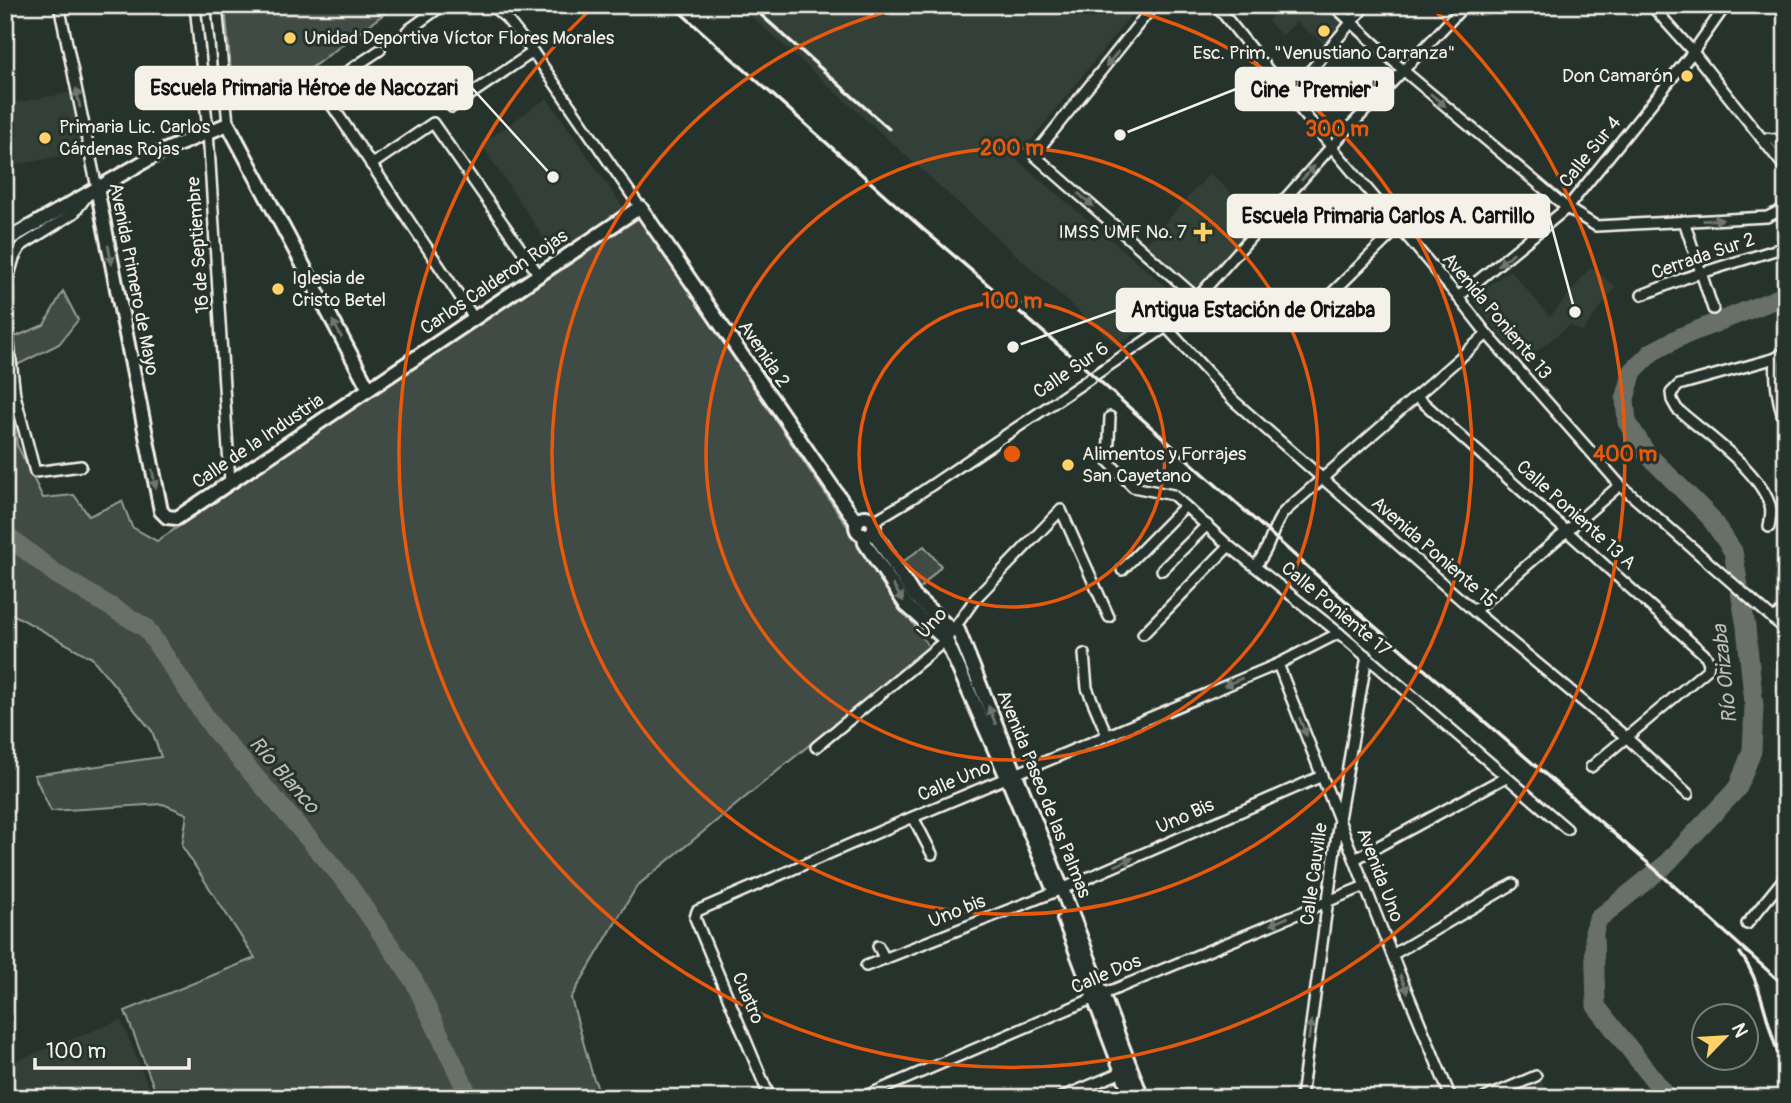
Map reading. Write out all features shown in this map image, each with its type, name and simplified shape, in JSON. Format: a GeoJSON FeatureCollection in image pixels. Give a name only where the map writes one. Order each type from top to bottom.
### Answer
{"type":"FeatureCollection","features":[{"type":"Feature","properties":{"kind":"street","name":"Avenida Primero de Mayo"},"geometry":{"type":"LineString","coordinates":[[59,5],[93,191],[161,511],[167,516]]}},
{"type":"Feature","properties":{"kind":"street","name":"16 de Septiembre"},"geometry":{"type":"LineString","coordinates":[[195,5],[208,131],[230,482]]}},
{"type":"Feature","properties":{"kind":"street"},"geometry":{"type":"LineString","coordinates":[[217,5],[228,124],[369,389]]}},
{"type":"Feature","properties":{"kind":"street"},"geometry":{"type":"LineString","coordinates":[[407,31],[443,5]]}},
{"type":"Feature","properties":{"kind":"street"},"geometry":{"type":"LineString","coordinates":[[491,5],[506,18],[533,52],[640,207]]}},
{"type":"Feature","properties":{"kind":"street"},"geometry":{"type":"LineString","coordinates":[[1154,5],[1034,155],[1197,298]]}},
{"type":"Feature","properties":{"kind":"street","name":"Avenida Poniente 13"},"geometry":{"type":"LineString","coordinates":[[1216,5],[1487,334],[1620,485],[1786,631]]}},
{"type":"Feature","properties":{"kind":"street"},"geometry":{"type":"LineString","coordinates":[[1333,5],[1404,71],[1567,208],[1596,226],[1767,216],[1786,208]]}},
{"type":"Feature","properties":{"kind":"street"},"geometry":{"type":"LineString","coordinates":[[1289,96],[1366,5]]}},
{"type":"Feature","properties":{"kind":"street","name":"Calle Sur 6"},"geometry":{"type":"LineString","coordinates":[[867,528],[1166,327],[1197,298],[1331,147],[1465,5]]}},
{"type":"Feature","properties":{"kind":"street"},"geometry":{"type":"LineString","coordinates":[[1651,5],[1693,52],[1786,169]]}},
{"type":"Feature","properties":{"kind":"street","name":"Calle Sur 4"},"geometry":{"type":"LineString","coordinates":[[1458,297],[1567,208],[1693,52],[1726,5]]}},
{"type":"Feature","properties":{"kind":"street"},"geometry":{"type":"LineString","coordinates":[[380,50],[321,89],[474,318]]}},
{"type":"Feature","properties":{"kind":"street"},"geometry":{"type":"LineString","coordinates":[[452,107],[533,52]]}},
{"type":"Feature","properties":{"kind":"street"},"geometry":{"type":"LineString","coordinates":[[371,165],[433,123],[539,275]]}},
{"type":"Feature","properties":{"kind":"street"},"geometry":{"type":"LineString","coordinates":[[5,241],[161,152],[228,124]]}},
{"type":"Feature","properties":{"kind":"street"},"geometry":{"type":"LineString","coordinates":[[1760,138],[1774,139],[1786,153]]}},
{"type":"Feature","properties":{"kind":"street"},"geometry":{"type":"LineString","coordinates":[[81,466],[35,472],[15,396],[8,335],[8,279],[21,246],[74,213],[93,191]]}},
{"type":"Feature","properties":{"kind":"street","name":"Carlos Calderon Rojas"},"geometry":{"type":"LineString","coordinates":[[369,389],[640,207]]}},
{"type":"Feature","properties":{"kind":"street","name":"Avenida 2"},"geometry":{"type":"LineString","coordinates":[[640,207],[867,528]]}},
{"type":"Feature","properties":{"kind":"street"},"geometry":{"type":"LineString","coordinates":[[1684,221],[1713,309]]}},
{"type":"Feature","properties":{"kind":"street"},"geometry":{"type":"LineString","coordinates":[[1327,299],[1399,227]]}},
{"type":"Feature","properties":{"kind":"street","name":"Cerrada Sur 2"},"geometry":{"type":"LineString","coordinates":[[1642,295],[1775,250]]}},
{"type":"Feature","properties":{"kind":"street","name":"Avenida Poniente 15"},"geometry":{"type":"LineString","coordinates":[[1166,327],[1234,401],[1474,611],[1626,737],[1688,794]]}},
{"type":"Feature","properties":{"kind":"street"},"geometry":{"type":"LineString","coordinates":[[1256,565],[1266,554],[1279,519],[1487,334]]}},
{"type":"Feature","properties":{"kind":"street"},"geometry":{"type":"LineString","coordinates":[[1769,527],[1769,502],[1754,477],[1678,409],[1671,393],[1679,385],[1776,358],[1786,351]]}},
{"type":"Feature","properties":{"kind":"street"},"geometry":{"type":"LineString","coordinates":[[1776,358],[1775,371],[1786,425]]}},
{"type":"Feature","properties":{"kind":"street","name":"Calle de la Industria"},"geometry":{"type":"LineString","coordinates":[[167,516],[177,519],[369,389]]}},
{"type":"Feature","properties":{"kind":"street","name":"Calle Poniente 13 A"},"geometry":{"type":"LineString","coordinates":[[1416,396],[1706,656],[1708,670],[1626,737]]}},
{"type":"Feature","properties":{"kind":"street","name":"Calle Poniente 17"},"geometry":{"type":"LineString","coordinates":[[1110,417],[1108,461],[1133,487],[1173,495],[1229,546],[1367,656],[1567,829]]}},
{"type":"Feature","properties":{"kind":"street"},"geometry":{"type":"LineString","coordinates":[[1474,611],[1620,485]]}},
{"type":"Feature","properties":{"kind":"street"},"geometry":{"type":"LineString","coordinates":[[1122,570],[1185,506]]}},
{"type":"Feature","properties":{"kind":"street","name":"Uno"},"geometry":{"type":"LineString","coordinates":[[816,747],[949,635],[975,598],[1061,510],[1109,617]]}},
{"type":"Feature","properties":{"kind":"street"},"geometry":{"type":"LineString","coordinates":[[1162,570],[1207,525]]}},
{"type":"Feature","properties":{"kind":"street","name":"Avenida Paseo de las Palmas"},"geometry":{"type":"LineString","coordinates":[[867,528],[865,543],[906,606],[949,635],[1058,890],[1132,1098]]}},
{"type":"Feature","properties":{"kind":"street"},"geometry":{"type":"LineString","coordinates":[[1143,634],[1229,546]]}},
{"type":"Feature","properties":{"kind":"street"},"geometry":{"type":"LineString","coordinates":[[1774,620],[1786,606]]}},
{"type":"Feature","properties":{"kind":"street","name":"Calle Uno"},"geometry":{"type":"LineString","coordinates":[[697,911],[1278,664],[1339,633]]}},
{"type":"Feature","properties":{"kind":"street"},"geometry":{"type":"LineString","coordinates":[[1084,654],[1087,688],[1107,735]]}},
{"type":"Feature","properties":{"kind":"street","name":"Calle Cauville"},"geometry":{"type":"LineString","coordinates":[[1301,1098],[1339,819],[1367,656]]}},
{"type":"Feature","properties":{"kind":"street","name":"Avenida Uno"},"geometry":{"type":"LineString","coordinates":[[1278,664],[1451,1098]]}},
{"type":"Feature","properties":{"kind":"street"},"geometry":{"type":"LineString","coordinates":[[1591,767],[1626,737]]}},
{"type":"Feature","properties":{"kind":"street","name":"Uno Bis"},"geometry":{"type":"LineString","coordinates":[[1058,890],[1322,776]]}},
{"type":"Feature","properties":{"kind":"street"},"geometry":{"type":"LineString","coordinates":[[1355,859],[1506,777]]}},
{"type":"Feature","properties":{"kind":"street"},"geometry":{"type":"LineString","coordinates":[[913,817],[932,854]]}},
{"type":"Feature","properties":{"kind":"street"},"geometry":{"type":"LineString","coordinates":[[1747,924],[1786,876]]}},
{"type":"Feature","properties":{"kind":"street"},"geometry":{"type":"LineString","coordinates":[[1392,954],[1513,884]]}},
{"type":"Feature","properties":{"kind":"street","name":"Calle Dos"},"geometry":{"type":"LineString","coordinates":[[861,1098],[1365,886]]}},
{"type":"Feature","properties":{"kind":"street","name":"Uno bis"},"geometry":{"type":"LineString","coordinates":[[866,966],[1058,890]]}},
{"type":"Feature","properties":{"kind":"street","name":"Cuatro"},"geometry":{"type":"LineString","coordinates":[[697,911],[695,918],[771,1098]]}},
{"type":"Feature","properties":{"kind":"street"},"geometry":{"type":"LineString","coordinates":[[878,946],[884,959]]}},
{"type":"Feature","properties":{"kind":"street","name":"Avenida Paseo de las Palmas"},"geometry":{"type":"LineString","coordinates":[[1097,997],[1142,1098]]}},
{"type":"Feature","properties":{"kind":"street"},"geometry":{"type":"LineString","coordinates":[[1060,1098],[1122,1072]]}},
{"type":"Feature","properties":{"kind":"street"},"geometry":{"type":"LineString","coordinates":[[1485,1098],[1536,1076]]}},
{"type":"Feature","properties":{"kind":"shaded area","name":"Unidad Deportiva Víctor Flores Morales"},"geometry":{"type":"Polygon","coordinates":[[[225,5],[396,5],[307,71],[253,88],[234,105],[225,5]]]}},
{"type":"Feature","properties":{"kind":"shaded area"},"geometry":{"type":"Polygon","coordinates":[[[739,5],[1139,5],[1016,159],[1183,301],[1117,346],[739,5]]]}},
{"type":"Feature","properties":{"kind":"shaded area","name":"Esc. Prim. \"Venustiano Carranza\""},"geometry":{"type":"Polygon","coordinates":[[[1281,5],[1324,5],[1347,25],[1327,46],[1296,22],[1282,36],[1268,21],[1281,5]]]}},
{"type":"Feature","properties":{"kind":"shaded area","name":"Primaria Lic. Carlos Cárdenas Rojas"},"geometry":{"type":"Polygon","coordinates":[[[73,92],[87,151],[5,167],[5,105],[73,92]]]}},
{"type":"Feature","properties":{"kind":"shaded area"},"geometry":{"type":"Polygon","coordinates":[[[547,98],[625,210],[555,255],[481,144],[547,98]]]}},
{"type":"Feature","properties":{"kind":"shaded area","name":"IMSS UMF No. 7"},"geometry":{"type":"Polygon","coordinates":[[[1210,173],[1260,221],[1196,287],[1146,244],[1210,173]]]}},
{"type":"Feature","properties":{"kind":"shaded area"},"geometry":{"type":"Polygon","coordinates":[[[639,218],[929,647],[637,886],[571,998],[593,1077],[602,1098],[158,1098],[125,1011],[255,958],[182,846],[187,814],[163,804],[51,811],[34,775],[161,757],[152,731],[92,658],[5,610],[5,341],[44,325],[63,291],[78,320],[59,344],[9,369],[17,445],[43,498],[74,495],[89,516],[122,501],[132,527],[157,541],[639,218]]]}},
{"type":"Feature","properties":{"kind":"shaded area"},"geometry":{"type":"Polygon","coordinates":[[[1591,267],[1616,287],[1582,332],[1570,325],[1522,363],[1472,299],[1510,270],[1550,317],[1591,267]]]}},
{"type":"Feature","properties":{"kind":"shaded area"},"geometry":{"type":"Polygon","coordinates":[[[924,546],[941,566],[919,590],[900,564],[924,546]]]}},
{"type":"Feature","properties":{"kind":"shaded area"},"geometry":{"type":"Polygon","coordinates":[[[121,1020],[153,1098],[9,1098],[5,1087],[5,1065],[121,1020]]]}},
{"type":"Feature","properties":{"kind":"shaded area"},"geometry":{"type":"Polygon","coordinates":[[[1541,1078],[1548,1098],[1492,1098],[1541,1078]]]}},
{"type":"Feature","properties":{"kind":"waterway","name":"Río Orizaba"},"geometry":{"type":"LineString","coordinates":[[1668,1098],[1596,1006],[1594,932],[1598,919],[1664,866],[1738,787],[1752,751],[1754,706],[1746,627],[1733,551],[1709,516],[1647,454],[1627,422],[1625,399],[1633,371],[1652,352],[1680,337],[1786,295]]}},
{"type":"Feature","properties":{"kind":"waterway","name":"Río Blanco"},"geometry":{"type":"LineString","coordinates":[[5,534],[56,574],[146,628],[213,728],[347,883],[414,981],[470,1098]]}},
{"type":"Feature","properties":{"kind":"railway"},"geometry":{"type":"LineString","coordinates":[[672,5],[1786,987]]}},
{"type":"Feature","properties":{"kind":"railway"},"geometry":{"type":"LineString","coordinates":[[750,5],[889,129]]}},
{"type":"Feature","properties":{"kind":"railway"},"geometry":{"type":"LineString","coordinates":[[1740,953],[1761,996],[1786,1072]]}},
{"type":"Feature","properties":{"kind":"place","name":"Esc. Prim. \"Venustiano Carranza\""},"geometry":{"type":"Point","coordinates":[1324,31]}},
{"type":"Feature","properties":{"kind":"place","name":"Unidad Deportiva Víctor Flores Morales"},"geometry":{"type":"Point","coordinates":[290,38]}},
{"type":"Feature","properties":{"kind":"place","name":"Don Camarón"},"geometry":{"type":"Point","coordinates":[1687,76]}},
{"type":"Feature","properties":{"kind":"place","name":"Cine \"Premier\""},"geometry":{"type":"Point","coordinates":[1120,135]}},
{"type":"Feature","properties":{"kind":"place","name":"Primaria Lic. Carlos Cárdenas Rojas"},"geometry":{"type":"Point","coordinates":[45,138]}},
{"type":"Feature","properties":{"kind":"place","name":"Escuela Primaria Héroe de Nacozari"},"geometry":{"type":"Point","coordinates":[553,177]}},
{"type":"Feature","properties":{"kind":"place","name":"IMSS UMF No. 7"},"geometry":{"type":"Point","coordinates":[1203,232]}},
{"type":"Feature","properties":{"kind":"place","name":"Iglesia de Cristo Betel"},"geometry":{"type":"Point","coordinates":[278,289]}},
{"type":"Feature","properties":{"kind":"place","name":"Escuela Primaria Carlos A. Carrillo"},"geometry":{"type":"Point","coordinates":[1575,312]}},
{"type":"Feature","properties":{"kind":"place","name":"Antigua Estación de Orizaba"},"geometry":{"type":"Point","coordinates":[1013,347]}},
{"type":"Feature","properties":{"kind":"place","name":"Alimentos y Forrajes San Cayetano"},"geometry":{"type":"Point","coordinates":[1068,465]}}]}
